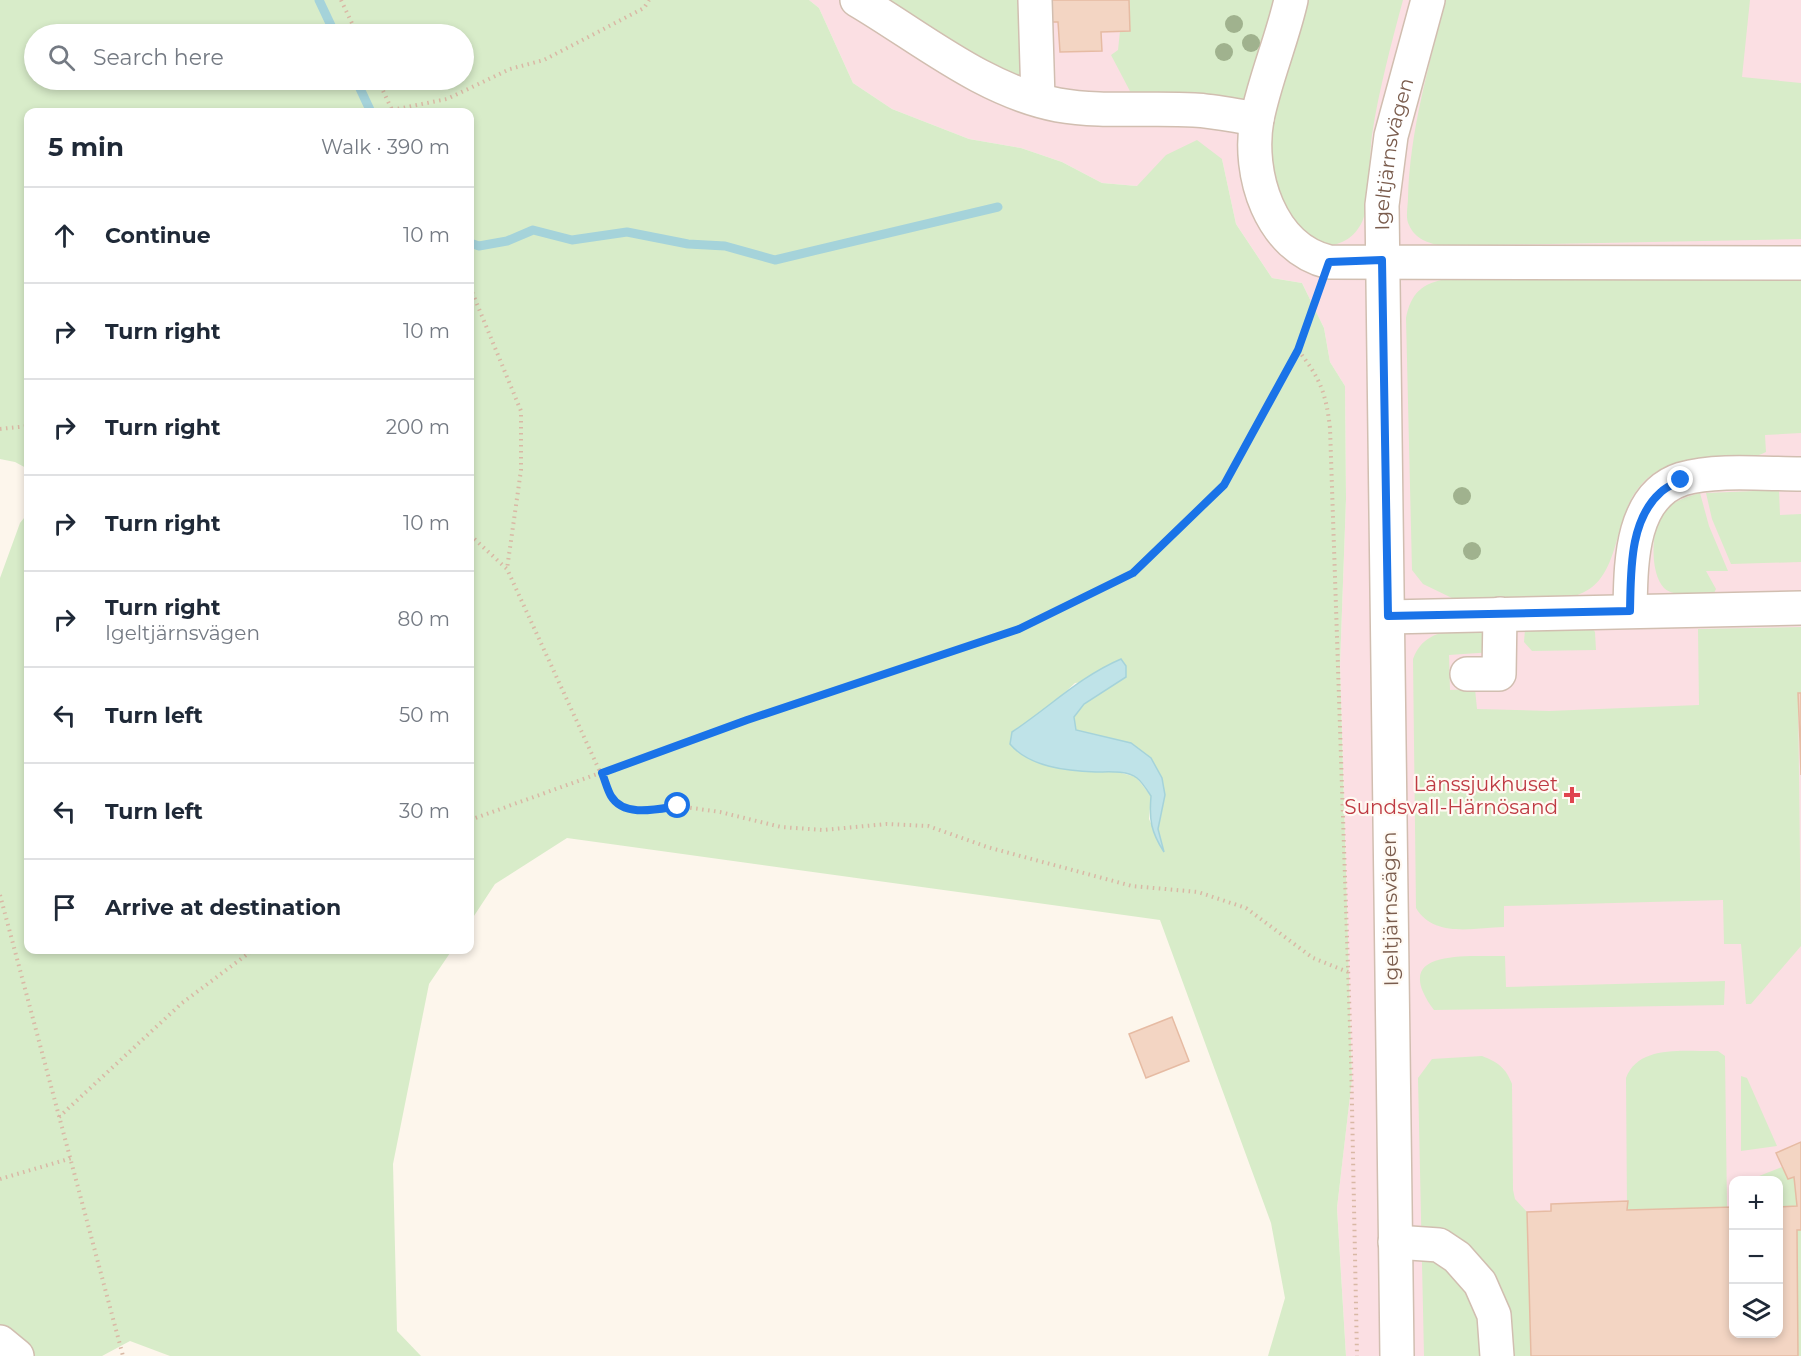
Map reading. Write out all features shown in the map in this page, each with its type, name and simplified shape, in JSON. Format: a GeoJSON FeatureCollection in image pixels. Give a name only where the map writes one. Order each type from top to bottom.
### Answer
{"type":"FeatureCollection","features":[{"type":"Feature","properties":{"kind":"street"},"geometry":{"type":"LineString","coordinates":[[857,0],[937,50],[1004,87],[1057,105],[1099,109],[1195,110],[1257,119]]}},
{"type":"Feature","properties":{"kind":"street"},"geometry":{"type":"LineString","coordinates":[[1035,0],[1038,99]]}},
{"type":"Feature","properties":{"kind":"street"},"geometry":{"type":"LineString","coordinates":[[1291,0],[1257,119],[1255,144],[1259,178],[1267,207],[1293,245],[1316,259],[1329,262],[1382,260],[1801,263]]}},
{"type":"Feature","properties":{"kind":"street","name":"Igeltjärnsvägen"},"geometry":{"type":"LineString","coordinates":[[1397,1356],[1382,205],[1391,136],[1428,0]]}},
{"type":"Feature","properties":{"kind":"street"},"geometry":{"type":"LineString","coordinates":[[1630,611],[1635,540],[1645,512],[1661,492],[1681,480],[1710,476],[1801,474]]}},
{"type":"Feature","properties":{"kind":"street"},"geometry":{"type":"LineString","coordinates":[[1388,616],[1801,608]]}},
{"type":"Feature","properties":{"kind":"street"},"geometry":{"type":"LineString","coordinates":[[1467,674],[1499,674],[1500,614]]}},
{"type":"Feature","properties":{"kind":"street"},"geometry":{"type":"LineString","coordinates":[[1395,1242],[1439,1245],[1457,1257],[1480,1283],[1494,1315],[1497,1356]]}},
{"type":"Feature","properties":{"kind":"street"},"geometry":{"type":"LineString","coordinates":[[0,1342],[17,1356]]}},
{"type":"Feature","properties":{"kind":"path"},"geometry":{"type":"LineString","coordinates":[[340,0],[352,24]]}},
{"type":"Feature","properties":{"kind":"path"},"geometry":{"type":"LineString","coordinates":[[474,86],[510,69],[544,60],[644,8],[649,0]]}},
{"type":"Feature","properties":{"kind":"path"},"geometry":{"type":"LineString","coordinates":[[383,90],[391,108]]}},
{"type":"Feature","properties":{"kind":"path"},"geometry":{"type":"LineString","coordinates":[[406,108],[447,99],[466,90]]}},
{"type":"Feature","properties":{"kind":"path"},"geometry":{"type":"LineString","coordinates":[[474,819],[747,720],[1019,629],[1133,573],[1224,485],[1298,350],[1329,262]]}},
{"type":"Feature","properties":{"kind":"path"},"geometry":{"type":"LineString","coordinates":[[474,297],[521,411],[521,470],[507,569]]}},
{"type":"Feature","properties":{"kind":"path"},"geometry":{"type":"LineString","coordinates":[[1298,350],[1317,374],[1326,399],[1330,428],[1348,972],[1357,1356]]}},
{"type":"Feature","properties":{"kind":"path"},"geometry":{"type":"LineString","coordinates":[[0,429],[24,426]]}},
{"type":"Feature","properties":{"kind":"path"},"geometry":{"type":"LineString","coordinates":[[474,539],[507,569],[612,798],[628,808],[646,811],[678,806],[720,812],[781,827],[823,830],[887,824],[928,826],[987,847],[1132,886],[1198,892],[1246,908],[1313,957],[1348,972]]}},
{"type":"Feature","properties":{"kind":"path"},"geometry":{"type":"LineString","coordinates":[[0,895],[123,1356]]}},
{"type":"Feature","properties":{"kind":"path"},"geometry":{"type":"LineString","coordinates":[[59,1118],[182,1003],[248,954]]}},
{"type":"Feature","properties":{"kind":"path"},"geometry":{"type":"LineString","coordinates":[[0,1179],[72,1158]]}},
{"type":"Feature","properties":{"kind":"shaded area","name":"Länssjukhuset Sundsvall-Härnösand"},"geometry":{"type":"Polygon","coordinates":[[[809,0],[1801,0],[1801,1356],[1346,1356],[1337,1208],[1352,1078],[1340,666],[1346,499],[1345,386],[1330,362],[1324,328],[1302,283],[1272,278],[1236,224],[1222,159],[1137,186],[1102,183],[1062,162],[1021,148],[969,139],[892,109],[853,83],[819,8],[809,0]]]}},
{"type":"Feature","properties":{"kind":"green space"},"geometry":{"type":"Polygon","coordinates":[[[0,0],[809,0],[819,8],[853,83],[892,109],[969,139],[1021,148],[1062,162],[1102,183],[1137,186],[1166,155],[1197,140],[1222,159],[1236,224],[1272,278],[1302,283],[1324,328],[1330,362],[1345,386],[1346,499],[1340,666],[1352,1079],[1337,1208],[1346,1356],[1268,1356],[1285,1298],[1271,1223],[1160,920],[567,838],[495,884],[474,916],[474,108],[24,108],[24,467],[15,462],[0,459],[0,0]],[[1126,677],[1075,683],[1047,709],[1083,771],[1118,772],[1136,777],[1151,796],[1149,819],[1163,850],[1158,829],[1165,795],[1162,778],[1131,743],[1076,730],[1074,717],[1084,704],[1126,677]]]}},
{"type":"Feature","properties":{"kind":"green space"},"geometry":{"type":"Polygon","coordinates":[[[874,0],[1025,0],[1023,84],[874,0]]]}},
{"type":"Feature","properties":{"kind":"green space"},"geometry":{"type":"Polygon","coordinates":[[[1129,0],[1278,0],[1248,99],[1240,102],[1132,95],[1111,55],[1118,50],[1120,31],[1130,31],[1129,0]]]}},
{"type":"Feature","properties":{"kind":"green space"},"geometry":{"type":"Polygon","coordinates":[[[1302,0],[1403,0],[1375,118],[1365,215],[1352,236],[1338,244],[1326,246],[1285,219],[1268,157],[1276,90],[1302,0]]]}},
{"type":"Feature","properties":{"kind":"green space"},"geometry":{"type":"Polygon","coordinates":[[[1446,0],[1750,0],[1742,77],[1801,83],[1801,239],[1442,246],[1418,237],[1407,219],[1412,148],[1421,98],[1446,0]]]}},
{"type":"Feature","properties":{"kind":"green space"},"geometry":{"type":"Polygon","coordinates":[[[1801,273],[1801,433],[1765,435],[1766,452],[1751,457],[1686,462],[1670,465],[1654,473],[1640,486],[1631,500],[1608,566],[1600,580],[1587,590],[1570,597],[1452,598],[1423,584],[1412,570],[1406,318],[1411,302],[1419,291],[1431,283],[1447,279],[1801,273]]]}},
{"type":"Feature","properties":{"kind":"green space"},"geometry":{"type":"Polygon","coordinates":[[[1779,490],[1780,515],[1801,514],[1801,562],[1731,564],[1712,519],[1706,493],[1779,490]]]}},
{"type":"Feature","properties":{"kind":"green space"},"geometry":{"type":"Polygon","coordinates":[[[1700,493],[1709,526],[1728,571],[1706,571],[1716,589],[1714,593],[1674,593],[1664,588],[1656,573],[1655,532],[1661,516],[1668,507],[1684,498],[1700,493]]]}},
{"type":"Feature","properties":{"kind":"green space"},"geometry":{"type":"Polygon","coordinates":[[[24,518],[24,954],[449,954],[429,984],[393,1164],[397,1331],[421,1356],[170,1356],[130,1341],[102,1356],[35,1356],[15,1345],[0,1325],[0,578],[20,523],[24,518]]]}},
{"type":"Feature","properties":{"kind":"green space"},"geometry":{"type":"Polygon","coordinates":[[[1801,627],[1801,693],[1798,693],[1801,946],[1751,1004],[1746,1004],[1741,944],[1724,944],[1723,900],[1504,906],[1504,927],[1467,929],[1433,924],[1416,908],[1413,659],[1426,640],[1445,632],[1489,631],[1493,652],[1449,655],[1450,690],[1475,689],[1477,709],[1549,711],[1699,705],[1698,629],[1801,627]]]}},
{"type":"Feature","properties":{"kind":"green space"},"geometry":{"type":"Polygon","coordinates":[[[1592,628],[1595,632],[1596,650],[1532,651],[1524,642],[1525,629],[1592,628]]]}},
{"type":"Feature","properties":{"kind":"green space"},"geometry":{"type":"Polygon","coordinates":[[[1505,956],[1506,987],[1725,981],[1724,1005],[1434,1010],[1422,990],[1420,976],[1426,966],[1438,960],[1453,957],[1505,956]]]}},
{"type":"Feature","properties":{"kind":"green space"},"geometry":{"type":"Polygon","coordinates":[[[1718,1051],[1725,1056],[1727,1208],[1627,1210],[1626,1078],[1632,1067],[1653,1054],[1718,1051]]]}},
{"type":"Feature","properties":{"kind":"green space"},"geometry":{"type":"Polygon","coordinates":[[[1482,1056],[1501,1066],[1512,1084],[1513,1190],[1515,1199],[1527,1212],[1531,1356],[1424,1356],[1418,1078],[1432,1059],[1482,1056]]]}},
{"type":"Feature","properties":{"kind":"green space"},"geometry":{"type":"Polygon","coordinates":[[[1741,1076],[1747,1078],[1777,1146],[1741,1151],[1741,1076]]]}},
{"type":"Feature","properties":{"kind":"green space"},"geometry":{"type":"Polygon","coordinates":[[[1782,1167],[1788,1179],[1794,1177],[1797,1206],[1783,1207],[1783,1176],[1759,1176],[1782,1167]]]}},
{"type":"Feature","properties":{"kind":"green space"},"geometry":{"type":"Polygon","coordinates":[[[1797,1230],[1801,1230],[1801,1356],[1798,1356],[1797,1230]]]}},
{"type":"Feature","properties":{"kind":"water"},"geometry":{"type":"Polygon","coordinates":[[[1121,659],[1126,666],[1126,677],[1084,704],[1074,717],[1076,730],[1131,743],[1151,758],[1162,778],[1165,795],[1158,829],[1164,852],[1152,826],[1151,796],[1133,775],[1049,766],[1027,758],[1010,744],[1012,732],[1078,683],[1121,659]]]}},
{"type":"Feature","properties":{"kind":"building"},"geometry":{"type":"Polygon","coordinates":[[[1051,0],[1129,0],[1130,31],[1101,32],[1102,51],[1060,52],[1058,22],[1051,22],[1051,0]]]}},
{"type":"Feature","properties":{"kind":"building"},"geometry":{"type":"Polygon","coordinates":[[[1798,693],[1801,693],[1801,775],[1800,741],[1798,693]]]}},
{"type":"Feature","properties":{"kind":"building"},"geometry":{"type":"Polygon","coordinates":[[[1172,1017],[1189,1061],[1146,1078],[1129,1034],[1172,1017]]]}},
{"type":"Feature","properties":{"kind":"building"},"geometry":{"type":"Polygon","coordinates":[[[1801,1142],[1801,1230],[1797,1230],[1798,1356],[1531,1356],[1527,1212],[1551,1211],[1551,1204],[1628,1201],[1627,1210],[1729,1207],[1729,1338],[1783,1338],[1783,1207],[1797,1206],[1794,1177],[1788,1179],[1776,1153],[1801,1142]]]}},
{"type":"Feature","properties":{"kind":"waterway"},"geometry":{"type":"LineString","coordinates":[[319,0],[330,24]]}},
{"type":"Feature","properties":{"kind":"waterway"},"geometry":{"type":"LineString","coordinates":[[361,90],[369,108]]}},
{"type":"Feature","properties":{"kind":"waterway"},"geometry":{"type":"LineString","coordinates":[[474,244],[479,246],[507,241],[533,230],[572,240],[627,232],[688,244],[725,246],[775,260],[998,207]]}},
{"type":"Feature","properties":{"kind":"place","name":"Länssjukhuset Sundsvall-Härnösand"},"geometry":{"type":"Point","coordinates":[1572,795]}},
{"type":"Feature","properties":{"kind":"route"},"geometry":{"type":"LineString","coordinates":[[678,806],[646,811],[628,808],[612,798],[602,773],[662,753],[747,720],[1019,629],[1133,573],[1224,485],[1298,350],[1306,321],[1329,262],[1382,260],[1388,616],[1630,611],[1635,540],[1645,512],[1661,492],[1681,480]]}}]}
